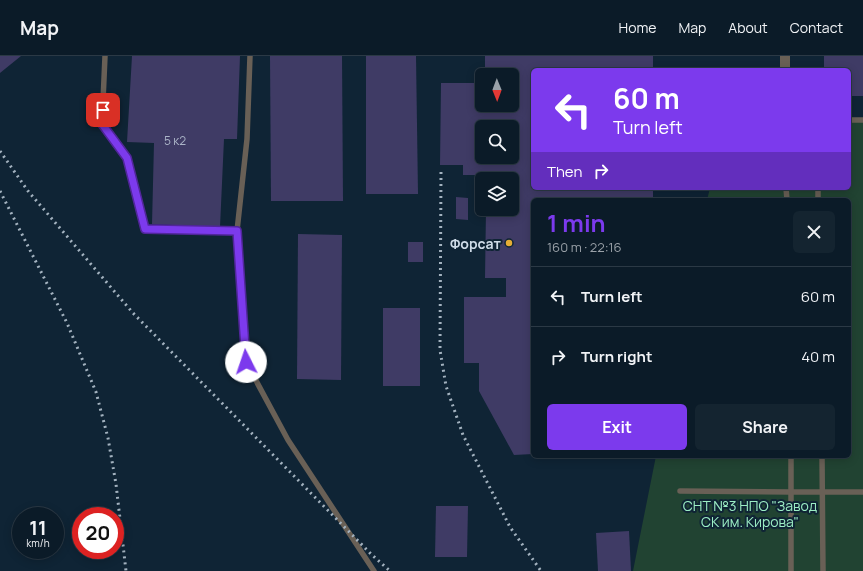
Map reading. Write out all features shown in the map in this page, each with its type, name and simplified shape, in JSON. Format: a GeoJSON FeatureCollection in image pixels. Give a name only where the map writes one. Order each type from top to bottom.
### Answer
{"type":"FeatureCollection","features":[{"type":"Feature","properties":{"kind":"street"},"geometry":{"type":"LineString","coordinates":[[785,56],[785,68]]}},
{"type":"Feature","properties":{"kind":"lane"},"geometry":{"type":"LineString","coordinates":[[105,56],[102,124],[127,158],[145,229],[237,231]]}},
{"type":"Feature","properties":{"kind":"lane"},"geometry":{"type":"LineString","coordinates":[[250,56],[247,139],[237,231],[246,362],[288,440],[374,571]]}},
{"type":"Feature","properties":{"kind":"lane"},"geometry":{"type":"LineString","coordinates":[[851,120],[863,120]]}},
{"type":"Feature","properties":{"kind":"lane"},"geometry":{"type":"LineString","coordinates":[[791,458],[791,571]]}},
{"type":"Feature","properties":{"kind":"lane"},"geometry":{"type":"LineString","coordinates":[[822,458],[823,571]]}},
{"type":"Feature","properties":{"kind":"lane"},"geometry":{"type":"LineString","coordinates":[[680,491],[863,492]]}},
{"type":"Feature","properties":{"kind":"green space","name":"СНТ №3 НПО \"Завод СК им. Кирова\""},"geometry":{"type":"Polygon","coordinates":[[[851,120],[863,120],[863,571],[633,571],[656,458],[851,458],[851,198],[708,198],[710,190],[851,190],[851,120]]]}},
{"type":"Feature","properties":{"kind":"building"},"geometry":{"type":"Polygon","coordinates":[[[0,56],[21,56],[0,73],[0,56]]]}},
{"type":"Feature","properties":{"kind":"building"},"geometry":{"type":"Polygon","coordinates":[[[132,56],[240,56],[237,139],[224,139],[220,227],[152,224],[154,143],[127,142],[132,56]]]}},
{"type":"Feature","properties":{"kind":"building"},"geometry":{"type":"Polygon","coordinates":[[[270,56],[342,56],[343,201],[271,201],[270,56]]]}},
{"type":"Feature","properties":{"kind":"building"},"geometry":{"type":"Polygon","coordinates":[[[366,56],[416,56],[418,194],[366,194],[366,56]]]}},
{"type":"Feature","properties":{"kind":"building","name":"Форсат"},"geometry":{"type":"Polygon","coordinates":[[[485,56],[653,56],[653,68],[531,68],[531,190],[653,190],[653,198],[531,198],[531,454],[514,455],[479,391],[479,363],[464,363],[464,297],[506,297],[506,278],[485,278],[486,216],[519,216],[519,172],[475,172],[475,175],[463,175],[463,165],[440,165],[441,83],[475,83],[475,112],[519,112],[519,68],[485,68],[485,56]]]}},
{"type":"Feature","properties":{"kind":"building"},"geometry":{"type":"Polygon","coordinates":[[[824,56],[863,56],[863,96],[851,96],[851,68],[824,68],[824,56]]]}},
{"type":"Feature","properties":{"kind":"building"},"geometry":{"type":"Polygon","coordinates":[[[456,197],[468,198],[468,220],[456,219],[456,197]]]}},
{"type":"Feature","properties":{"kind":"building"},"geometry":{"type":"Polygon","coordinates":[[[298,234],[342,235],[341,380],[297,379],[298,234]]]}},
{"type":"Feature","properties":{"kind":"building"},"geometry":{"type":"Polygon","coordinates":[[[408,242],[423,242],[423,262],[408,262],[408,242]]]}},
{"type":"Feature","properties":{"kind":"building"},"geometry":{"type":"Polygon","coordinates":[[[383,308],[420,308],[420,386],[383,386],[383,308]]]}},
{"type":"Feature","properties":{"kind":"building"},"geometry":{"type":"Polygon","coordinates":[[[436,506],[468,506],[467,557],[435,557],[436,506]]]}},
{"type":"Feature","properties":{"kind":"building"},"geometry":{"type":"Polygon","coordinates":[[[629,531],[631,571],[598,571],[596,533],[629,531]]]}},
{"type":"Feature","properties":{"kind":"railway"},"geometry":{"type":"LineString","coordinates":[[0,151],[28,191],[133,313],[372,555],[390,571]]}},
{"type":"Feature","properties":{"kind":"railway"},"geometry":{"type":"LineString","coordinates":[[441,172],[440,350],[446,386],[463,435],[510,527],[541,571]]}},
{"type":"Feature","properties":{"kind":"railway"},"geometry":{"type":"LineString","coordinates":[[0,191],[67,323],[96,392],[108,438],[116,484],[126,571]]}},
{"type":"Feature","properties":{"kind":"place","name":"Форсат"},"geometry":{"type":"Point","coordinates":[509,243]}},
{"type":"Feature","properties":{"kind":"route"},"geometry":{"type":"LineString","coordinates":[[103,110],[102,124],[127,158],[145,229],[237,231],[246,362]]}}]}
